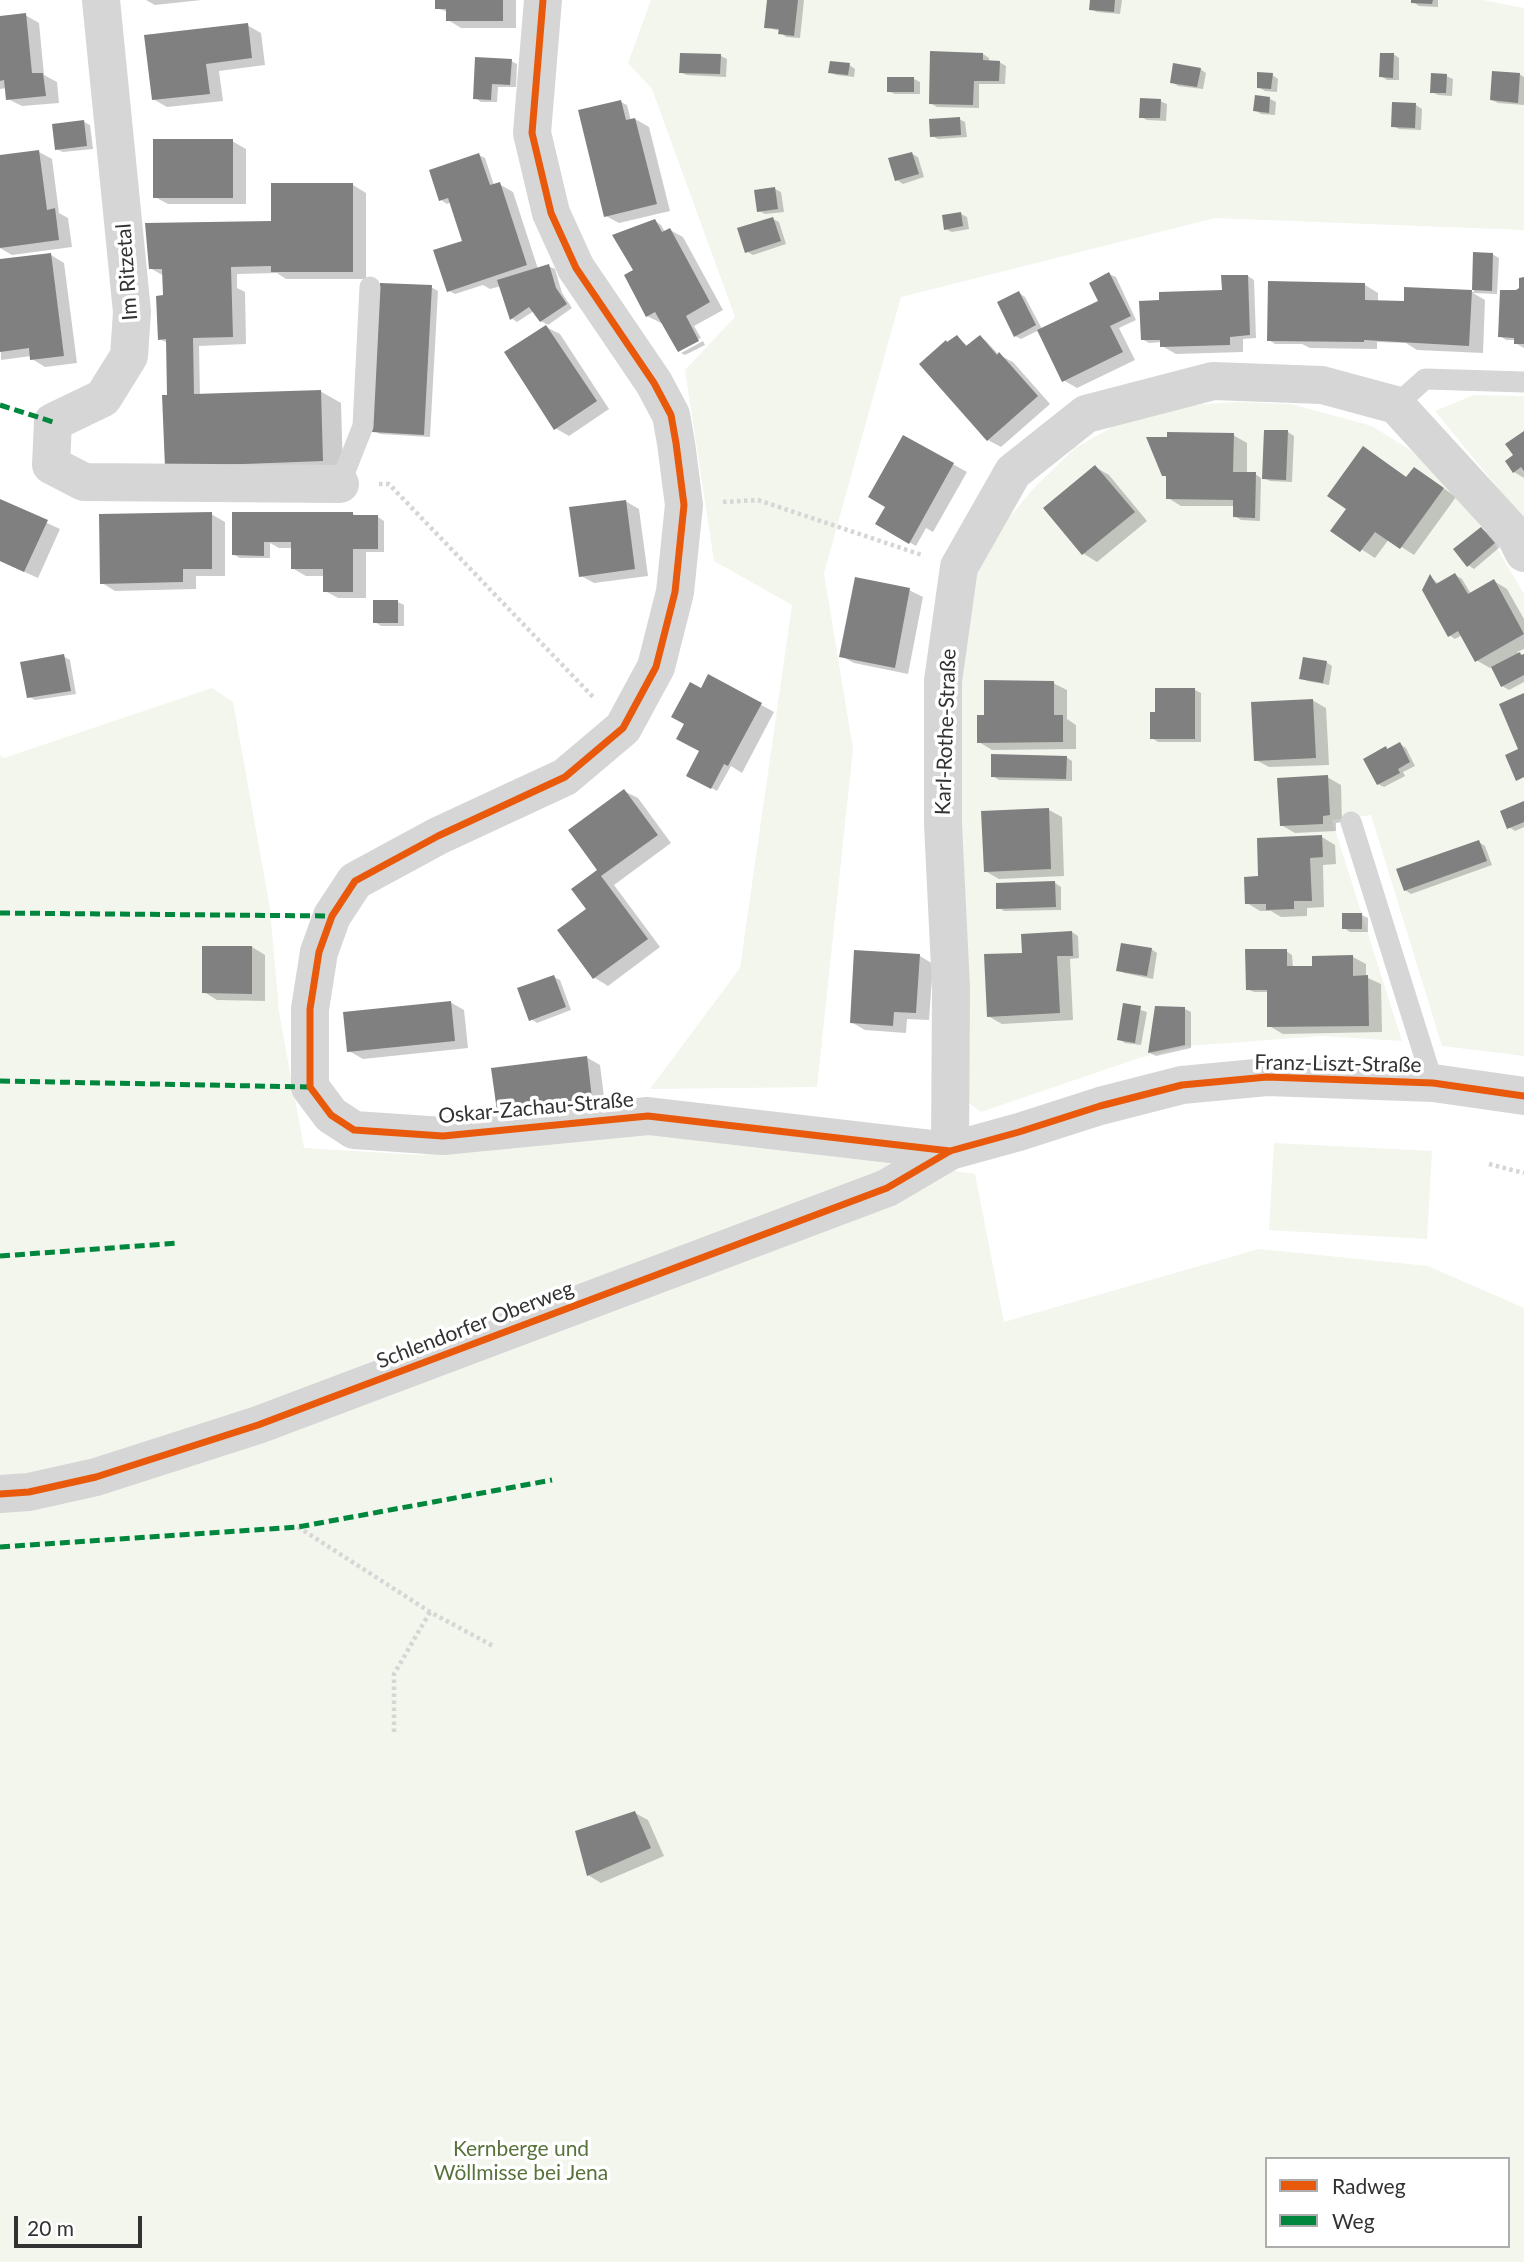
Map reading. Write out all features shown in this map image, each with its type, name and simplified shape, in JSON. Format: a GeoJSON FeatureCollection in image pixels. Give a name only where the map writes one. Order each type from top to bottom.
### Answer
{"type":"FeatureCollection","features":[{"type":"Feature","properties":{"kind":"street","name":"Im Ritzetal"},"geometry":{"type":"LineString","coordinates":[[101,0],[132,313],[129,356],[103,398],[53,422],[51,464],[85,482],[340,484]]}},
{"type":"Feature","properties":{"kind":"street","name":"Oskar-Zachau-Straße"},"geometry":{"type":"LineString","coordinates":[[543,0],[531,133],[551,213],[576,268],[654,383],[670,415],[684,505],[675,592],[656,667],[623,728],[565,777],[438,836],[355,881],[332,916],[319,952],[310,1009],[310,1087],[331,1115],[354,1130],[443,1136],[648,1116],[950,1151]]}},
{"type":"Feature","properties":{"kind":"street","name":"Karl-Rothe-Straße"},"geometry":{"type":"LineString","coordinates":[[950,1151],[951,988],[943,824],[943,681],[959,567],[1013,472],[1086,414],[1213,381],[1322,385],[1396,405]]}},
{"type":"Feature","properties":{"kind":"street"},"geometry":{"type":"LineString","coordinates":[[1396,405],[1515,535],[1524,553]]}},
{"type":"Feature","properties":{"kind":"street","name":"Franz-Liszt-Straße"},"geometry":{"type":"LineString","coordinates":[[950,1151],[1100,1105],[1182,1085],[1267,1077],[1433,1083],[1524,1096]]}},
{"type":"Feature","properties":{"kind":"street","name":"Schlendorfer Oberweg"},"geometry":{"type":"LineString","coordinates":[[0,1494],[29,1492],[96,1477],[258,1425],[887,1188],[950,1151]]}},
{"type":"Feature","properties":{"kind":"lane"},"geometry":{"type":"LineString","coordinates":[[340,484],[363,426],[370,287]]}},
{"type":"Feature","properties":{"kind":"lane"},"geometry":{"type":"LineString","coordinates":[[1396,405],[1425,379],[1524,383]]}},
{"type":"Feature","properties":{"kind":"lane","name":"Franz-Liszt-Straße"},"geometry":{"type":"LineString","coordinates":[[1351,822],[1433,1083]]}},
{"type":"Feature","properties":{"kind":"path"},"geometry":{"type":"LineString","coordinates":[[340,484],[388,484],[623,728]]}},
{"type":"Feature","properties":{"kind":"path"},"geometry":{"type":"LineString","coordinates":[[684,505],[758,500],[959,567]]}},
{"type":"Feature","properties":{"kind":"path"},"geometry":{"type":"LineString","coordinates":[[1489,1164],[1524,1173]]}},
{"type":"Feature","properties":{"kind":"path"},"geometry":{"type":"LineString","coordinates":[[298,1527],[430,1612],[495,1647]]}},
{"type":"Feature","properties":{"kind":"path"},"geometry":{"type":"LineString","coordinates":[[394,1732],[394,1674],[430,1612]]}},
{"type":"Feature","properties":{"kind":"green space"},"geometry":{"type":"Polygon","coordinates":[[[651,0],[1483,0],[1524,8],[1524,230],[1215,218],[901,297],[824,573],[853,749],[817,1087],[650,1089],[740,968],[792,605],[714,561],[685,370],[735,317],[652,89],[628,63],[651,0]]]}},
{"type":"Feature","properties":{"kind":"green space"},"geometry":{"type":"Polygon","coordinates":[[[1474,395],[1524,396],[1524,520],[1435,411],[1474,395]]]}},
{"type":"Feature","properties":{"kind":"green space"},"geometry":{"type":"Polygon","coordinates":[[[1238,402],[1291,404],[1372,426],[1423,458],[1461,497],[1495,545],[1524,594],[1524,1056],[1442,1046],[1371,815],[1332,820],[1402,1041],[1322,1036],[1188,1046],[1139,1058],[981,1112],[961,1097],[957,689],[975,575],[997,532],[1035,487],[1075,448],[1114,426],[1172,406],[1238,402]]]}},
{"type":"Feature","properties":{"kind":"green space","name":"Kernberge und Wöllmisse bei Jena"},"geometry":{"type":"Polygon","coordinates":[[[212,688],[233,702],[270,908],[279,1012],[304,1148],[420,1155],[654,1128],[975,1174],[1004,1322],[1259,1249],[1428,1266],[1524,1308],[1524,2262],[0,2262],[0,755],[4,758],[212,688]]]}},
{"type":"Feature","properties":{"kind":"green space"},"geometry":{"type":"Polygon","coordinates":[[[1274,1143],[1432,1151],[1427,1239],[1269,1230],[1274,1143]]]}},
{"type":"Feature","properties":{"kind":"building"},"geometry":{"type":"Polygon","coordinates":[[[435,0],[503,0],[503,21],[446,21],[446,9],[435,9],[435,0]]]}},
{"type":"Feature","properties":{"kind":"building"},"geometry":{"type":"Polygon","coordinates":[[[767,0],[798,0],[794,36],[778,34],[779,29],[764,28],[767,0]]]}},
{"type":"Feature","properties":{"kind":"building"},"geometry":{"type":"Polygon","coordinates":[[[1090,0],[1115,0],[1114,12],[1089,10],[1090,0]]]}},
{"type":"Feature","properties":{"kind":"building"},"geometry":{"type":"Polygon","coordinates":[[[1411,0],[1433,0],[1432,4],[1411,3],[1411,0]]]}},
{"type":"Feature","properties":{"kind":"building"},"geometry":{"type":"Polygon","coordinates":[[[26,13],[32,73],[43,73],[46,96],[6,100],[4,80],[0,81],[0,16],[26,13]]]}},
{"type":"Feature","properties":{"kind":"building"},"geometry":{"type":"Polygon","coordinates":[[[248,23],[252,58],[206,64],[210,94],[152,100],[144,35],[248,23]]]}},
{"type":"Feature","properties":{"kind":"building"},"geometry":{"type":"Polygon","coordinates":[[[930,51],[983,53],[983,60],[1000,61],[999,81],[974,81],[973,105],[929,104],[930,51]]]}},
{"type":"Feature","properties":{"kind":"building"},"geometry":{"type":"Polygon","coordinates":[[[680,53],[721,54],[720,74],[679,73],[680,53]]]}},
{"type":"Feature","properties":{"kind":"building"},"geometry":{"type":"Polygon","coordinates":[[[1380,53],[1394,53],[1393,78],[1379,77],[1380,53]]]}},
{"type":"Feature","properties":{"kind":"building"},"geometry":{"type":"Polygon","coordinates":[[[475,57],[512,59],[510,85],[492,84],[491,100],[473,99],[475,57]]]}},
{"type":"Feature","properties":{"kind":"building"},"geometry":{"type":"Polygon","coordinates":[[[830,61],[850,63],[848,75],[828,73],[830,61]]]}},
{"type":"Feature","properties":{"kind":"building"},"geometry":{"type":"Polygon","coordinates":[[[1173,63],[1201,68],[1197,87],[1170,83],[1173,63]]]}},
{"type":"Feature","properties":{"kind":"building"},"geometry":{"type":"Polygon","coordinates":[[[1492,71],[1520,73],[1518,103],[1490,100],[1492,71]]]}},
{"type":"Feature","properties":{"kind":"building"},"geometry":{"type":"Polygon","coordinates":[[[1257,72],[1273,73],[1271,89],[1257,88],[1257,72]]]}},
{"type":"Feature","properties":{"kind":"building"},"geometry":{"type":"Polygon","coordinates":[[[1431,73],[1447,74],[1446,93],[1430,93],[1431,73]]]}},
{"type":"Feature","properties":{"kind":"building"},"geometry":{"type":"Polygon","coordinates":[[[887,77],[914,77],[914,92],[887,92],[887,77]]]}},
{"type":"Feature","properties":{"kind":"building"},"geometry":{"type":"Polygon","coordinates":[[[1255,95],[1270,97],[1269,113],[1253,111],[1255,95]]]}},
{"type":"Feature","properties":{"kind":"building"},"geometry":{"type":"Polygon","coordinates":[[[1140,98],[1161,99],[1160,118],[1139,118],[1140,98]]]}},
{"type":"Feature","properties":{"kind":"building"},"geometry":{"type":"Polygon","coordinates":[[[621,100],[626,120],[635,118],[657,204],[604,217],[578,110],[621,100]]]}},
{"type":"Feature","properties":{"kind":"building"},"geometry":{"type":"Polygon","coordinates":[[[1392,102],[1416,103],[1415,128],[1391,127],[1392,102]]]}},
{"type":"Feature","properties":{"kind":"building"},"geometry":{"type":"Polygon","coordinates":[[[960,117],[961,135],[930,137],[929,119],[960,117]]]}},
{"type":"Feature","properties":{"kind":"building"},"geometry":{"type":"Polygon","coordinates":[[[84,120],[87,146],[55,150],[52,124],[84,120]]]}},
{"type":"Feature","properties":{"kind":"building"},"geometry":{"type":"Polygon","coordinates":[[[153,139],[233,139],[233,198],[153,198],[153,139]]]}},
{"type":"Feature","properties":{"kind":"building"},"geometry":{"type":"Polygon","coordinates":[[[39,150],[47,210],[55,208],[59,240],[0,248],[0,155],[39,150]]]}},
{"type":"Feature","properties":{"kind":"building"},"geometry":{"type":"Polygon","coordinates":[[[912,152],[919,174],[895,181],[888,158],[912,152]]]}},
{"type":"Feature","properties":{"kind":"building"},"geometry":{"type":"Polygon","coordinates":[[[479,153],[490,185],[500,182],[527,265],[447,292],[433,250],[462,241],[448,198],[439,201],[429,170],[479,153]]]}},
{"type":"Feature","properties":{"kind":"building"},"geometry":{"type":"Polygon","coordinates":[[[271,183],[353,183],[353,272],[271,272],[271,266],[231,267],[233,337],[193,338],[194,394],[321,390],[323,461],[165,467],[162,395],[167,395],[166,339],[158,340],[156,296],[163,295],[162,269],[149,269],[145,223],[271,221],[271,183]]]}},
{"type":"Feature","properties":{"kind":"building"},"geometry":{"type":"Polygon","coordinates":[[[775,187],[778,209],[757,212],[754,190],[775,187]]]}},
{"type":"Feature","properties":{"kind":"building"},"geometry":{"type":"Polygon","coordinates":[[[961,212],[963,226],[944,230],[942,215],[961,212]]]}},
{"type":"Feature","properties":{"kind":"building"},"geometry":{"type":"Polygon","coordinates":[[[773,217],[781,241],[745,253],[737,228],[773,217]]]}},
{"type":"Feature","properties":{"kind":"building"},"geometry":{"type":"Polygon","coordinates":[[[655,219],[662,232],[670,228],[710,302],[686,316],[699,341],[678,352],[655,312],[646,317],[624,275],[633,270],[612,235],[655,219]]]}},
{"type":"Feature","properties":{"kind":"building"},"geometry":{"type":"Polygon","coordinates":[[[1473,252],[1493,253],[1492,291],[1472,290],[1473,252]]]}},
{"type":"Feature","properties":{"kind":"building"},"geometry":{"type":"Polygon","coordinates":[[[51,253],[64,356],[30,360],[29,348],[0,352],[0,259],[51,253]]]}},
{"type":"Feature","properties":{"kind":"building"},"geometry":{"type":"Polygon","coordinates":[[[549,264],[556,288],[567,304],[540,322],[529,307],[510,320],[497,280],[549,264]]]}},
{"type":"Feature","properties":{"kind":"building"},"geometry":{"type":"Polygon","coordinates":[[[1109,272],[1131,316],[1110,326],[1123,352],[1062,382],[1037,330],[1098,301],[1089,283],[1109,272]]]}},
{"type":"Feature","properties":{"kind":"building"},"geometry":{"type":"Polygon","coordinates":[[[1221,275],[1248,275],[1250,335],[1230,337],[1230,345],[1160,347],[1160,340],[1141,340],[1139,301],[1159,300],[1159,292],[1222,290],[1221,275]]]}},
{"type":"Feature","properties":{"kind":"building"},"geometry":{"type":"Polygon","coordinates":[[[1524,277],[1524,344],[1514,344],[1514,338],[1498,337],[1500,290],[1516,290],[1519,288],[1519,278],[1524,277]]]}},
{"type":"Feature","properties":{"kind":"building"},"geometry":{"type":"Polygon","coordinates":[[[1268,281],[1365,283],[1365,300],[1404,301],[1404,287],[1472,290],[1469,346],[1364,340],[1267,341],[1268,281]]]}},
{"type":"Feature","properties":{"kind":"building"},"geometry":{"type":"Polygon","coordinates":[[[380,283],[432,285],[424,435],[372,432],[380,283]]]}},
{"type":"Feature","properties":{"kind":"building"},"geometry":{"type":"Polygon","coordinates":[[[1019,291],[1036,325],[1014,337],[997,302],[1019,291]]]}},
{"type":"Feature","properties":{"kind":"building"},"geometry":{"type":"Polygon","coordinates":[[[546,325],[597,401],[554,430],[504,352],[546,325]]]}},
{"type":"Feature","properties":{"kind":"building"},"geometry":{"type":"Polygon","coordinates":[[[957,335],[966,346],[980,335],[1038,396],[987,441],[919,364],[946,340],[947,342],[957,335]]]}},
{"type":"Feature","properties":{"kind":"building"},"geometry":{"type":"Polygon","coordinates":[[[1264,430],[1288,430],[1286,480],[1262,479],[1264,430]]]}},
{"type":"Feature","properties":{"kind":"building"},"geometry":{"type":"Polygon","coordinates":[[[1524,431],[1524,471],[1521,467],[1513,473],[1505,461],[1513,455],[1505,444],[1524,431]]]}},
{"type":"Feature","properties":{"kind":"building"},"geometry":{"type":"Polygon","coordinates":[[[1167,432],[1234,433],[1233,472],[1256,472],[1255,518],[1233,517],[1233,500],[1166,499],[1166,476],[1162,476],[1146,437],[1167,437],[1167,432]]]}},
{"type":"Feature","properties":{"kind":"building"},"geometry":{"type":"Polygon","coordinates":[[[903,435],[954,463],[909,544],[875,524],[885,507],[868,497],[903,435]]]}},
{"type":"Feature","properties":{"kind":"building"},"geometry":{"type":"Polygon","coordinates":[[[1363,446],[1406,477],[1414,467],[1444,488],[1400,549],[1375,532],[1360,552],[1330,531],[1346,509],[1327,496],[1363,446]]]}},
{"type":"Feature","properties":{"kind":"building"},"geometry":{"type":"Polygon","coordinates":[[[1095,465],[1135,512],[1082,555],[1043,508],[1095,465]]]}},
{"type":"Feature","properties":{"kind":"building"},"geometry":{"type":"Polygon","coordinates":[[[0,499],[48,520],[24,572],[0,561],[0,499]]]}},
{"type":"Feature","properties":{"kind":"building"},"geometry":{"type":"Polygon","coordinates":[[[626,500],[635,569],[579,577],[569,507],[626,500]]]}},
{"type":"Feature","properties":{"kind":"building"},"geometry":{"type":"Polygon","coordinates":[[[212,512],[212,569],[183,569],[183,582],[100,584],[99,514],[212,512]]]}},
{"type":"Feature","properties":{"kind":"building"},"geometry":{"type":"Polygon","coordinates":[[[232,512],[353,512],[353,515],[378,515],[378,549],[353,549],[353,592],[323,592],[323,569],[291,569],[291,542],[264,542],[264,556],[232,555],[232,512]]]}},
{"type":"Feature","properties":{"kind":"building"},"geometry":{"type":"Polygon","coordinates":[[[1481,527],[1495,543],[1467,567],[1453,549],[1481,527]]]}},
{"type":"Feature","properties":{"kind":"building"},"geometry":{"type":"Polygon","coordinates":[[[1455,573],[1468,594],[1494,579],[1524,634],[1475,662],[1458,631],[1448,637],[1422,590],[1430,574],[1436,584],[1455,573]]]}},
{"type":"Feature","properties":{"kind":"building"},"geometry":{"type":"Polygon","coordinates":[[[855,577],[910,588],[895,668],[839,657],[855,577]]]}},
{"type":"Feature","properties":{"kind":"building"},"geometry":{"type":"Polygon","coordinates":[[[373,600],[398,600],[398,623],[373,623],[373,600]]]}},
{"type":"Feature","properties":{"kind":"building"},"geometry":{"type":"Polygon","coordinates":[[[1520,652],[1521,655],[1524,654],[1524,675],[1501,687],[1491,667],[1520,652]]]}},
{"type":"Feature","properties":{"kind":"building"},"geometry":{"type":"Polygon","coordinates":[[[64,654],[71,691],[27,698],[20,662],[64,654]]]}},
{"type":"Feature","properties":{"kind":"building"},"geometry":{"type":"Polygon","coordinates":[[[1303,657],[1327,661],[1323,683],[1299,679],[1303,657]]]}},
{"type":"Feature","properties":{"kind":"building"},"geometry":{"type":"Polygon","coordinates":[[[708,674],[762,703],[728,766],[724,764],[711,789],[686,776],[699,751],[676,739],[684,724],[671,717],[690,682],[701,688],[708,674]]]}},
{"type":"Feature","properties":{"kind":"building"},"geometry":{"type":"Polygon","coordinates":[[[984,680],[1054,681],[1054,715],[1063,715],[1063,742],[977,743],[977,715],[984,715],[984,680]]]}},
{"type":"Feature","properties":{"kind":"building"},"geometry":{"type":"Polygon","coordinates":[[[1155,688],[1195,688],[1195,739],[1150,739],[1150,712],[1155,712],[1155,688]]]}},
{"type":"Feature","properties":{"kind":"building"},"geometry":{"type":"Polygon","coordinates":[[[1524,693],[1524,777],[1516,781],[1505,755],[1518,749],[1499,704],[1524,693]]]}},
{"type":"Feature","properties":{"kind":"building"},"geometry":{"type":"Polygon","coordinates":[[[1313,699],[1316,758],[1254,761],[1251,702],[1313,699]]]}},
{"type":"Feature","properties":{"kind":"building"},"geometry":{"type":"Polygon","coordinates":[[[1400,742],[1410,762],[1398,769],[1400,773],[1377,785],[1363,759],[1386,746],[1387,749],[1400,742]]]}},
{"type":"Feature","properties":{"kind":"building"},"geometry":{"type":"Polygon","coordinates":[[[991,754],[1067,756],[1066,779],[991,777],[991,754]]]}},
{"type":"Feature","properties":{"kind":"building"},"geometry":{"type":"Polygon","coordinates":[[[1328,775],[1330,815],[1323,816],[1323,824],[1280,826],[1277,778],[1328,775]]]}},
{"type":"Feature","properties":{"kind":"building"},"geometry":{"type":"Polygon","coordinates":[[[624,789],[658,835],[601,876],[648,939],[593,979],[557,930],[586,909],[571,889],[597,870],[568,830],[624,789]]]}},
{"type":"Feature","properties":{"kind":"building"},"geometry":{"type":"Polygon","coordinates":[[[1524,801],[1524,822],[1507,829],[1500,811],[1524,801]]]}},
{"type":"Feature","properties":{"kind":"building"},"geometry":{"type":"Polygon","coordinates":[[[1049,808],[1051,869],[984,872],[981,811],[1049,808]]]}},
{"type":"Feature","properties":{"kind":"building"},"geometry":{"type":"Polygon","coordinates":[[[1322,835],[1323,857],[1310,858],[1312,901],[1294,901],[1294,909],[1266,910],[1266,904],[1245,904],[1244,877],[1258,876],[1257,838],[1322,835]]]}},
{"type":"Feature","properties":{"kind":"building"},"geometry":{"type":"Polygon","coordinates":[[[1479,840],[1487,861],[1404,891],[1396,869],[1479,840]]]}},
{"type":"Feature","properties":{"kind":"building"},"geometry":{"type":"Polygon","coordinates":[[[1055,881],[1056,907],[996,909],[996,883],[1055,881]]]}},
{"type":"Feature","properties":{"kind":"building"},"geometry":{"type":"Polygon","coordinates":[[[1342,913],[1362,913],[1362,929],[1342,929],[1342,913]]]}},
{"type":"Feature","properties":{"kind":"building"},"geometry":{"type":"Polygon","coordinates":[[[1072,931],[1073,956],[1057,956],[1060,1013],[987,1017],[984,954],[1022,953],[1021,934],[1072,931]]]}},
{"type":"Feature","properties":{"kind":"building"},"geometry":{"type":"Polygon","coordinates":[[[1121,943],[1152,948],[1147,976],[1116,971],[1121,943]]]}},
{"type":"Feature","properties":{"kind":"building"},"geometry":{"type":"Polygon","coordinates":[[[202,946],[252,946],[252,994],[202,993],[202,946]]]}},
{"type":"Feature","properties":{"kind":"building"},"geometry":{"type":"Polygon","coordinates":[[[1245,949],[1287,949],[1287,966],[1312,966],[1312,956],[1353,955],[1353,976],[1368,975],[1369,1026],[1267,1027],[1267,990],[1246,990],[1245,949]]]}},
{"type":"Feature","properties":{"kind":"building"},"geometry":{"type":"Polygon","coordinates":[[[854,950],[920,954],[916,1013],[894,1012],[893,1026],[850,1023],[854,950]]]}},
{"type":"Feature","properties":{"kind":"building"},"geometry":{"type":"Polygon","coordinates":[[[554,975],[566,1007],[529,1021],[517,988],[554,975]]]}},
{"type":"Feature","properties":{"kind":"building"},"geometry":{"type":"Polygon","coordinates":[[[451,1001],[455,1041],[347,1052],[343,1012],[451,1001]]]}},
{"type":"Feature","properties":{"kind":"building"},"geometry":{"type":"Polygon","coordinates":[[[1123,1003],[1141,1006],[1135,1043],[1117,1040],[1123,1003]]]}},
{"type":"Feature","properties":{"kind":"building"},"geometry":{"type":"Polygon","coordinates":[[[1155,1006],[1185,1007],[1185,1045],[1148,1053],[1155,1006]]]}},
{"type":"Feature","properties":{"kind":"building"},"geometry":{"type":"Polygon","coordinates":[[[587,1056],[592,1098],[497,1111],[491,1068],[587,1056]]]}},
{"type":"Feature","properties":{"kind":"building"},"geometry":{"type":"Polygon","coordinates":[[[635,1811],[651,1848],[587,1876],[575,1831],[635,1811]]]}},
{"type":"Feature","properties":{"kind":"marked path"},"geometry":{"type":"LineString","coordinates":[[0,405],[53,422]]}},
{"type":"Feature","properties":{"kind":"marked path"},"geometry":{"type":"LineString","coordinates":[[0,913],[332,916]]}},
{"type":"Feature","properties":{"kind":"marked path"},"geometry":{"type":"LineString","coordinates":[[0,1081],[310,1087]]}},
{"type":"Feature","properties":{"kind":"marked path"},"geometry":{"type":"LineString","coordinates":[[0,1256],[179,1243]]}},
{"type":"Feature","properties":{"kind":"marked path"},"geometry":{"type":"LineString","coordinates":[[0,1547],[298,1527],[552,1480]]}},
{"type":"Feature","properties":{"kind":"cycle path"},"geometry":{"type":"LineString","coordinates":[[543,0],[532,133],[551,213],[576,268],[654,383],[671,415],[684,505],[675,592],[656,667],[623,728],[565,777],[438,836],[355,881],[332,916],[319,952],[310,1009],[310,1087],[331,1115],[354,1130],[443,1136],[648,1116],[950,1151]]}},
{"type":"Feature","properties":{"kind":"cycle path"},"geometry":{"type":"LineString","coordinates":[[0,1494],[29,1492],[96,1477],[258,1425],[887,1188],[950,1151],[1100,1106],[1182,1085],[1267,1077],[1433,1083],[1524,1096]]}}]}
